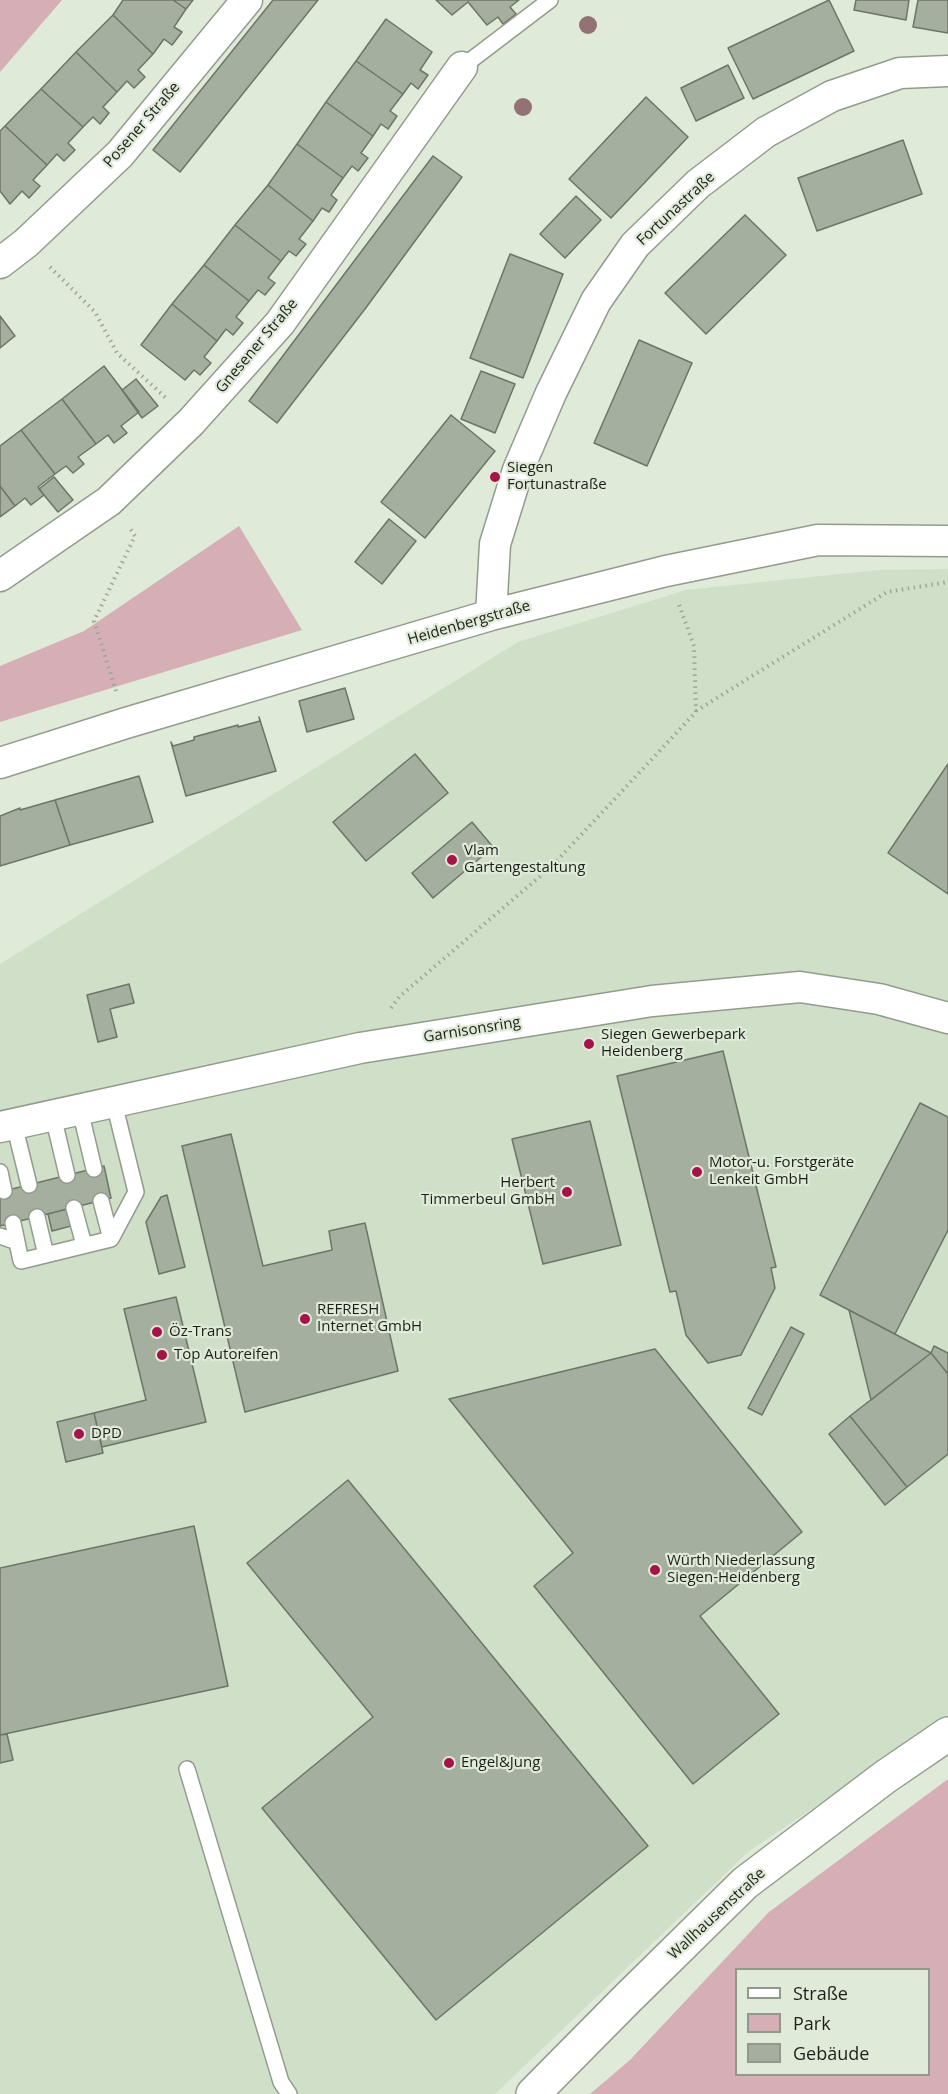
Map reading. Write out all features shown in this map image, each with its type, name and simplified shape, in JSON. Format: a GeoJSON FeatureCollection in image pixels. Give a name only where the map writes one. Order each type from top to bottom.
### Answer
{"type":"FeatureCollection","features":[{"type":"Feature","properties":{"kind":"street","name":"Posener Straße"},"geometry":{"type":"LineString","coordinates":[[0,263],[26,243],[120,154],[246,0]]}},
{"type":"Feature","properties":{"kind":"street","name":"Gnesener Straße"},"geometry":{"type":"LineString","coordinates":[[0,576],[109,501],[191,422],[280,323],[462,67]]}},
{"type":"Feature","properties":{"kind":"street","name":"Fortunastraße"},"geometry":{"type":"LineString","coordinates":[[491,615],[495,544],[518,470],[550,393],[596,301],[635,245],[698,184],[766,132],[832,96],[900,73],[948,71]]}},
{"type":"Feature","properties":{"kind":"street","name":"Heidenbergstraße"},"geometry":{"type":"LineString","coordinates":[[0,763],[126,723],[491,615],[666,571],[818,540],[948,541]]}},
{"type":"Feature","properties":{"kind":"street","name":"Garnisonsring"},"geometry":{"type":"LineString","coordinates":[[7,1126],[360,1048],[652,1001],[800,987],[879,999],[948,1018]]}},
{"type":"Feature","properties":{"kind":"street","name":"Wallhausenstraße"},"geometry":{"type":"LineString","coordinates":[[533,2094],[745,1883],[885,1777],[948,1734]]}},
{"type":"Feature","properties":{"kind":"lane"},"geometry":{"type":"LineString","coordinates":[[462,67],[550,0]]}},
{"type":"Feature","properties":{"kind":"lane"},"geometry":{"type":"LineString","coordinates":[[13,1223],[21,1261],[111,1239],[136,1192],[114,1103]]}},
{"type":"Feature","properties":{"kind":"lane"},"geometry":{"type":"LineString","coordinates":[[66,1113],[94,1169]]}},
{"type":"Feature","properties":{"kind":"lane"},"geometry":{"type":"LineString","coordinates":[[66,1113],[67,1175]]}},
{"type":"Feature","properties":{"kind":"lane"},"geometry":{"type":"LineString","coordinates":[[7,1126],[29,1185]]}},
{"type":"Feature","properties":{"kind":"lane"},"geometry":{"type":"LineString","coordinates":[[0,1172],[4,1191]]}},
{"type":"Feature","properties":{"kind":"lane"},"geometry":{"type":"LineString","coordinates":[[102,1201],[111,1239]]}},
{"type":"Feature","properties":{"kind":"lane"},"geometry":{"type":"LineString","coordinates":[[74,1208],[84,1245]]}},
{"type":"Feature","properties":{"kind":"lane"},"geometry":{"type":"LineString","coordinates":[[37,1217],[46,1255]]}},
{"type":"Feature","properties":{"kind":"lane"},"geometry":{"type":"LineString","coordinates":[[0,1236],[17,1242]]}},
{"type":"Feature","properties":{"kind":"lane"},"geometry":{"type":"LineString","coordinates":[[187,1769],[280,2082],[289,2094]]}},
{"type":"Feature","properties":{"kind":"path"},"geometry":{"type":"LineString","coordinates":[[26,243],[95,312],[117,353],[191,422]]}},
{"type":"Feature","properties":{"kind":"path"},"geometry":{"type":"LineString","coordinates":[[109,501],[135,536],[94,621],[126,723]]}},
{"type":"Feature","properties":{"kind":"path"},"geometry":{"type":"LineString","coordinates":[[666,571],[694,646],[696,712]]}},
{"type":"Feature","properties":{"kind":"path"},"geometry":{"type":"LineString","coordinates":[[360,1048],[399,997],[551,867],[696,712],[887,592],[948,582]]}},
{"type":"Feature","properties":{"kind":"shaded area"},"geometry":{"type":"Polygon","coordinates":[[[948,569],[948,1717],[748,1852],[495,2094],[0,2094],[0,964],[518,642],[686,590],[878,570],[948,569]]]}},
{"type":"Feature","properties":{"kind":"green space"},"geometry":{"type":"Polygon","coordinates":[[[0,0],[62,0],[0,72],[0,0]]]}},
{"type":"Feature","properties":{"kind":"green space"},"geometry":{"type":"Polygon","coordinates":[[[239,526],[302,630],[0,722],[0,666],[84,631],[239,526]]]}},
{"type":"Feature","properties":{"kind":"green space"},"geometry":{"type":"Polygon","coordinates":[[[948,1779],[948,2094],[590,2094],[630,2060],[769,1912],[948,1779]]]}},
{"type":"Feature","properties":{"kind":"building"},"geometry":{"type":"Polygon","coordinates":[[[123,0],[173,0],[186,9],[174,27],[182,32],[172,45],[164,39],[153,54],[113,15],[123,0]]]}},
{"type":"Feature","properties":{"kind":"building"},"geometry":{"type":"Polygon","coordinates":[[[173,0],[193,0],[186,9],[173,0]]]}},
{"type":"Feature","properties":{"kind":"building"},"geometry":{"type":"Polygon","coordinates":[[[273,0],[318,0],[180,172],[153,150],[273,0]]]}},
{"type":"Feature","properties":{"kind":"building"},"geometry":{"type":"Polygon","coordinates":[[[436,0],[519,0],[510,7],[516,14],[503,24],[498,17],[487,25],[468,2],[452,15],[436,0]]]}},
{"type":"Feature","properties":{"kind":"building"},"geometry":{"type":"Polygon","coordinates":[[[829,0],[854,51],[753,99],[728,48],[829,0]]]}},
{"type":"Feature","properties":{"kind":"building"},"geometry":{"type":"Polygon","coordinates":[[[856,0],[909,0],[906,20],[854,10],[856,0]]]}},
{"type":"Feature","properties":{"kind":"building"},"geometry":{"type":"Polygon","coordinates":[[[918,0],[948,0],[948,33],[913,27],[918,0]]]}},
{"type":"Feature","properties":{"kind":"building"},"geometry":{"type":"Polygon","coordinates":[[[113,15],[153,54],[138,70],[145,77],[134,88],[127,81],[117,92],[76,52],[113,15]]]}},
{"type":"Feature","properties":{"kind":"building"},"geometry":{"type":"Polygon","coordinates":[[[386,19],[432,52],[420,70],[428,75],[418,89],[411,83],[403,94],[356,61],[386,19]]]}},
{"type":"Feature","properties":{"kind":"building"},"geometry":{"type":"Polygon","coordinates":[[[76,52],[117,92],[103,107],[109,113],[100,124],[93,117],[83,127],[41,89],[76,52]]]}},
{"type":"Feature","properties":{"kind":"building"},"geometry":{"type":"Polygon","coordinates":[[[356,61],[403,94],[390,111],[397,116],[388,129],[381,124],[373,136],[326,102],[356,61]]]}},
{"type":"Feature","properties":{"kind":"building"},"geometry":{"type":"Polygon","coordinates":[[[728,65],[744,98],[696,121],[681,88],[728,65]]]}},
{"type":"Feature","properties":{"kind":"building"},"geometry":{"type":"Polygon","coordinates":[[[41,89],[83,127],[68,143],[75,150],[64,161],[57,154],[47,165],[5,126],[41,89]]]}},
{"type":"Feature","properties":{"kind":"building"},"geometry":{"type":"Polygon","coordinates":[[[646,97],[688,137],[611,218],[569,179],[646,97]]]}},
{"type":"Feature","properties":{"kind":"building"},"geometry":{"type":"Polygon","coordinates":[[[326,102],[373,136],[361,153],[368,158],[358,171],[352,166],[343,178],[297,144],[326,102]]]}},
{"type":"Feature","properties":{"kind":"building"},"geometry":{"type":"Polygon","coordinates":[[[5,126],[47,165],[33,180],[40,186],[29,198],[22,191],[10,204],[0,191],[0,131],[5,126]]]}},
{"type":"Feature","properties":{"kind":"building"},"geometry":{"type":"Polygon","coordinates":[[[903,140],[922,194],[817,231],[798,178],[903,140]]]}},
{"type":"Feature","properties":{"kind":"building"},"geometry":{"type":"Polygon","coordinates":[[[297,144],[343,178],[331,195],[337,200],[329,212],[322,208],[313,221],[268,185],[297,144]]]}},
{"type":"Feature","properties":{"kind":"building"},"geometry":{"type":"Polygon","coordinates":[[[433,156],[462,177],[365,309],[277,423],[249,401],[433,156]]]}},
{"type":"Feature","properties":{"kind":"building"},"geometry":{"type":"Polygon","coordinates":[[[268,185],[313,221],[299,239],[306,244],[296,256],[289,251],[281,261],[235,225],[268,185]]]}},
{"type":"Feature","properties":{"kind":"building"},"geometry":{"type":"Polygon","coordinates":[[[576,196],[601,220],[565,258],[540,234],[576,196]]]}},
{"type":"Feature","properties":{"kind":"building"},"geometry":{"type":"Polygon","coordinates":[[[745,215],[786,255],[706,334],[665,293],[745,215]]]}},
{"type":"Feature","properties":{"kind":"building"},"geometry":{"type":"Polygon","coordinates":[[[235,225],[281,261],[268,278],[275,283],[265,295],[258,290],[249,301],[204,265],[235,225]]]}},
{"type":"Feature","properties":{"kind":"building"},"geometry":{"type":"Polygon","coordinates":[[[510,254],[563,274],[523,378],[470,358],[510,254]]]}},
{"type":"Feature","properties":{"kind":"building"},"geometry":{"type":"Polygon","coordinates":[[[204,265],[249,301],[236,317],[243,323],[233,335],[226,329],[217,341],[172,304],[204,265]]]}},
{"type":"Feature","properties":{"kind":"building"},"geometry":{"type":"Polygon","coordinates":[[[172,304],[217,341],[204,357],[211,363],[200,375],[194,370],[185,380],[141,345],[172,304]]]}},
{"type":"Feature","properties":{"kind":"building"},"geometry":{"type":"Polygon","coordinates":[[[0,316],[15,336],[0,348],[0,316]]]}},
{"type":"Feature","properties":{"kind":"building"},"geometry":{"type":"Polygon","coordinates":[[[639,340],[692,363],[647,466],[594,443],[639,340]]]}},
{"type":"Feature","properties":{"kind":"building"},"geometry":{"type":"Polygon","coordinates":[[[104,366],[139,412],[121,426],[127,433],[114,443],[108,435],[96,444],[62,399],[104,366]]]}},
{"type":"Feature","properties":{"kind":"building"},"geometry":{"type":"Polygon","coordinates":[[[481,371],[515,384],[495,433],[461,419],[481,371]]]}},
{"type":"Feature","properties":{"kind":"building"},"geometry":{"type":"Polygon","coordinates":[[[136,379],[158,406],[142,418],[122,390],[136,379]]]}},
{"type":"Feature","properties":{"kind":"building"},"geometry":{"type":"Polygon","coordinates":[[[62,399],[96,444],[78,457],[84,464],[73,473],[66,466],[55,474],[21,430],[62,399]]]}},
{"type":"Feature","properties":{"kind":"building"},"geometry":{"type":"Polygon","coordinates":[[[451,415],[495,451],[425,538],[381,502],[451,415]]]}},
{"type":"Feature","properties":{"kind":"building"},"geometry":{"type":"Polygon","coordinates":[[[21,430],[55,474],[38,487],[44,495],[31,505],[25,498],[15,506],[0,486],[0,446],[21,430]]]}},
{"type":"Feature","properties":{"kind":"building"},"geometry":{"type":"Polygon","coordinates":[[[54,477],[73,500],[58,512],[39,489],[54,477]]]}},
{"type":"Feature","properties":{"kind":"building"},"geometry":{"type":"Polygon","coordinates":[[[0,486],[15,506],[0,517],[0,486]]]}},
{"type":"Feature","properties":{"kind":"building"},"geometry":{"type":"Polygon","coordinates":[[[389,519],[416,541],[382,584],[355,562],[389,519]]]}},
{"type":"Feature","properties":{"kind":"building"},"geometry":{"type":"Polygon","coordinates":[[[345,688],[354,719],[307,732],[299,701],[345,688]]]}},
{"type":"Feature","properties":{"kind":"building"},"geometry":{"type":"Polygon","coordinates":[[[259,717],[276,771],[186,796],[171,742],[173,746],[194,740],[194,737],[260,721],[259,717]]]}},
{"type":"Feature","properties":{"kind":"building"},"geometry":{"type":"Polygon","coordinates":[[[415,754],[448,793],[366,861],[333,822],[415,754]]]}},
{"type":"Feature","properties":{"kind":"building"},"geometry":{"type":"Polygon","coordinates":[[[948,764],[948,894],[888,853],[948,764]]]}},
{"type":"Feature","properties":{"kind":"building"},"geometry":{"type":"Polygon","coordinates":[[[139,776],[153,822],[70,845],[55,800],[139,776]]]}},
{"type":"Feature","properties":{"kind":"building"},"geometry":{"type":"Polygon","coordinates":[[[55,800],[70,845],[0,866],[0,816],[20,808],[20,810],[55,800]]]}},
{"type":"Feature","properties":{"kind":"building","name":"Vlam Gartengestaltung"},"geometry":{"type":"Polygon","coordinates":[[[472,822],[493,847],[433,898],[412,873],[472,822]]]}},
{"type":"Feature","properties":{"kind":"building"},"geometry":{"type":"Polygon","coordinates":[[[129,984],[134,1003],[110,1009],[117,1037],[98,1042],[87,995],[129,984]]]}},
{"type":"Feature","properties":{"kind":"building","name":"Motor-u. Forstgeräte Lenkeit GmbH"},"geometry":{"type":"Polygon","coordinates":[[[723,1051],[776,1267],[771,1268],[775,1288],[741,1355],[708,1363],[686,1335],[676,1291],[670,1292],[617,1076],[723,1051]]]}},
{"type":"Feature","properties":{"kind":"building"},"geometry":{"type":"Polygon","coordinates":[[[920,1103],[948,1117],[948,1230],[895,1334],[820,1295],[920,1103]]]}},
{"type":"Feature","properties":{"kind":"building","name":"Herbert Timmerbeul GmbH"},"geometry":{"type":"Polygon","coordinates":[[[590,1121],[621,1245],[543,1264],[512,1139],[590,1121]]]}},
{"type":"Feature","properties":{"kind":"building","name":"REFRESH Internet GmbH"},"geometry":{"type":"Polygon","coordinates":[[[231,1134],[263,1266],[332,1250],[329,1231],[365,1223],[398,1371],[245,1412],[182,1146],[231,1134]]]}},
{"type":"Feature","properties":{"kind":"building"},"geometry":{"type":"Polygon","coordinates":[[[104,1166],[111,1198],[0,1226],[0,1192],[104,1166]]]}},
{"type":"Feature","properties":{"kind":"building"},"geometry":{"type":"Polygon","coordinates":[[[167,1195],[185,1267],[159,1274],[146,1222],[161,1197],[167,1195]]]}},
{"type":"Feature","properties":{"kind":"building"},"geometry":{"type":"Polygon","coordinates":[[[67,1209],[71,1226],[52,1231],[48,1214],[67,1209]]]}},
{"type":"Feature","properties":{"kind":"building","name":"Top Autoreifen"},"geometry":{"type":"Polygon","coordinates":[[[176,1297],[206,1422],[102,1447],[94,1413],[146,1400],[124,1309],[176,1297]]]}},
{"type":"Feature","properties":{"kind":"building"},"geometry":{"type":"Polygon","coordinates":[[[849,1310],[931,1353],[871,1400],[849,1310]]]}},
{"type":"Feature","properties":{"kind":"building"},"geometry":{"type":"Polygon","coordinates":[[[791,1327],[804,1334],[762,1415],[748,1408],[791,1327]]]}},
{"type":"Feature","properties":{"kind":"building"},"geometry":{"type":"Polygon","coordinates":[[[934,1346],[948,1353],[948,1374],[931,1353],[934,1346]]]}},
{"type":"Feature","properties":{"kind":"building","name":"Würth Niederlassung Siegen-Heidenberg"},"geometry":{"type":"Polygon","coordinates":[[[655,1349],[802,1532],[700,1616],[779,1714],[693,1784],[534,1586],[573,1553],[449,1399],[655,1349]]]}},
{"type":"Feature","properties":{"kind":"building"},"geometry":{"type":"Polygon","coordinates":[[[931,1353],[948,1374],[948,1454],[907,1487],[850,1416],[931,1353]]]}},
{"type":"Feature","properties":{"kind":"building","name":"DPD"},"geometry":{"type":"Polygon","coordinates":[[[94,1413],[103,1453],[66,1462],[57,1422],[94,1413]]]}},
{"type":"Feature","properties":{"kind":"building"},"geometry":{"type":"Polygon","coordinates":[[[850,1416],[907,1487],[885,1505],[829,1434],[850,1416]]]}},
{"type":"Feature","properties":{"kind":"building","name":"Engel&Jung"},"geometry":{"type":"Polygon","coordinates":[[[348,1480],[648,1846],[436,2020],[262,1808],[373,1717],[247,1563],[348,1480]]]}},
{"type":"Feature","properties":{"kind":"building"},"geometry":{"type":"Polygon","coordinates":[[[194,1526],[228,1686],[0,1735],[0,1568],[194,1526]]]}},
{"type":"Feature","properties":{"kind":"building"},"geometry":{"type":"Polygon","coordinates":[[[7,1734],[13,1760],[0,1763],[0,1735],[7,1734]]]}},
{"type":"Feature","properties":{"kind":"place","name":"Siegen Fortunastraße"},"geometry":{"type":"Point","coordinates":[495,477]}},
{"type":"Feature","properties":{"kind":"place","name":"Vlam Gartengestaltung"},"geometry":{"type":"Point","coordinates":[452,860]}},
{"type":"Feature","properties":{"kind":"place","name":"Siegen Gewerbepark Heidenberg"},"geometry":{"type":"Point","coordinates":[589,1044]}},
{"type":"Feature","properties":{"kind":"place","name":"Motor-u. Forstgeräte Lenkeit GmbH"},"geometry":{"type":"Point","coordinates":[697,1172]}},
{"type":"Feature","properties":{"kind":"place","name":"Herbert Timmerbeul GmbH"},"geometry":{"type":"Point","coordinates":[567,1192]}},
{"type":"Feature","properties":{"kind":"place","name":"REFRESH Internet GmbH"},"geometry":{"type":"Point","coordinates":[305,1319]}},
{"type":"Feature","properties":{"kind":"place","name":"Öz-Trans"},"geometry":{"type":"Point","coordinates":[157,1332]}},
{"type":"Feature","properties":{"kind":"place","name":"Top Autoreifen"},"geometry":{"type":"Point","coordinates":[162,1355]}},
{"type":"Feature","properties":{"kind":"place","name":"DPD"},"geometry":{"type":"Point","coordinates":[79,1434]}},
{"type":"Feature","properties":{"kind":"place","name":"Würth Niederlassung Siegen-Heidenberg"},"geometry":{"type":"Point","coordinates":[655,1570]}},
{"type":"Feature","properties":{"kind":"place","name":"Engel&Jung"},"geometry":{"type":"Point","coordinates":[449,1763]}}]}
